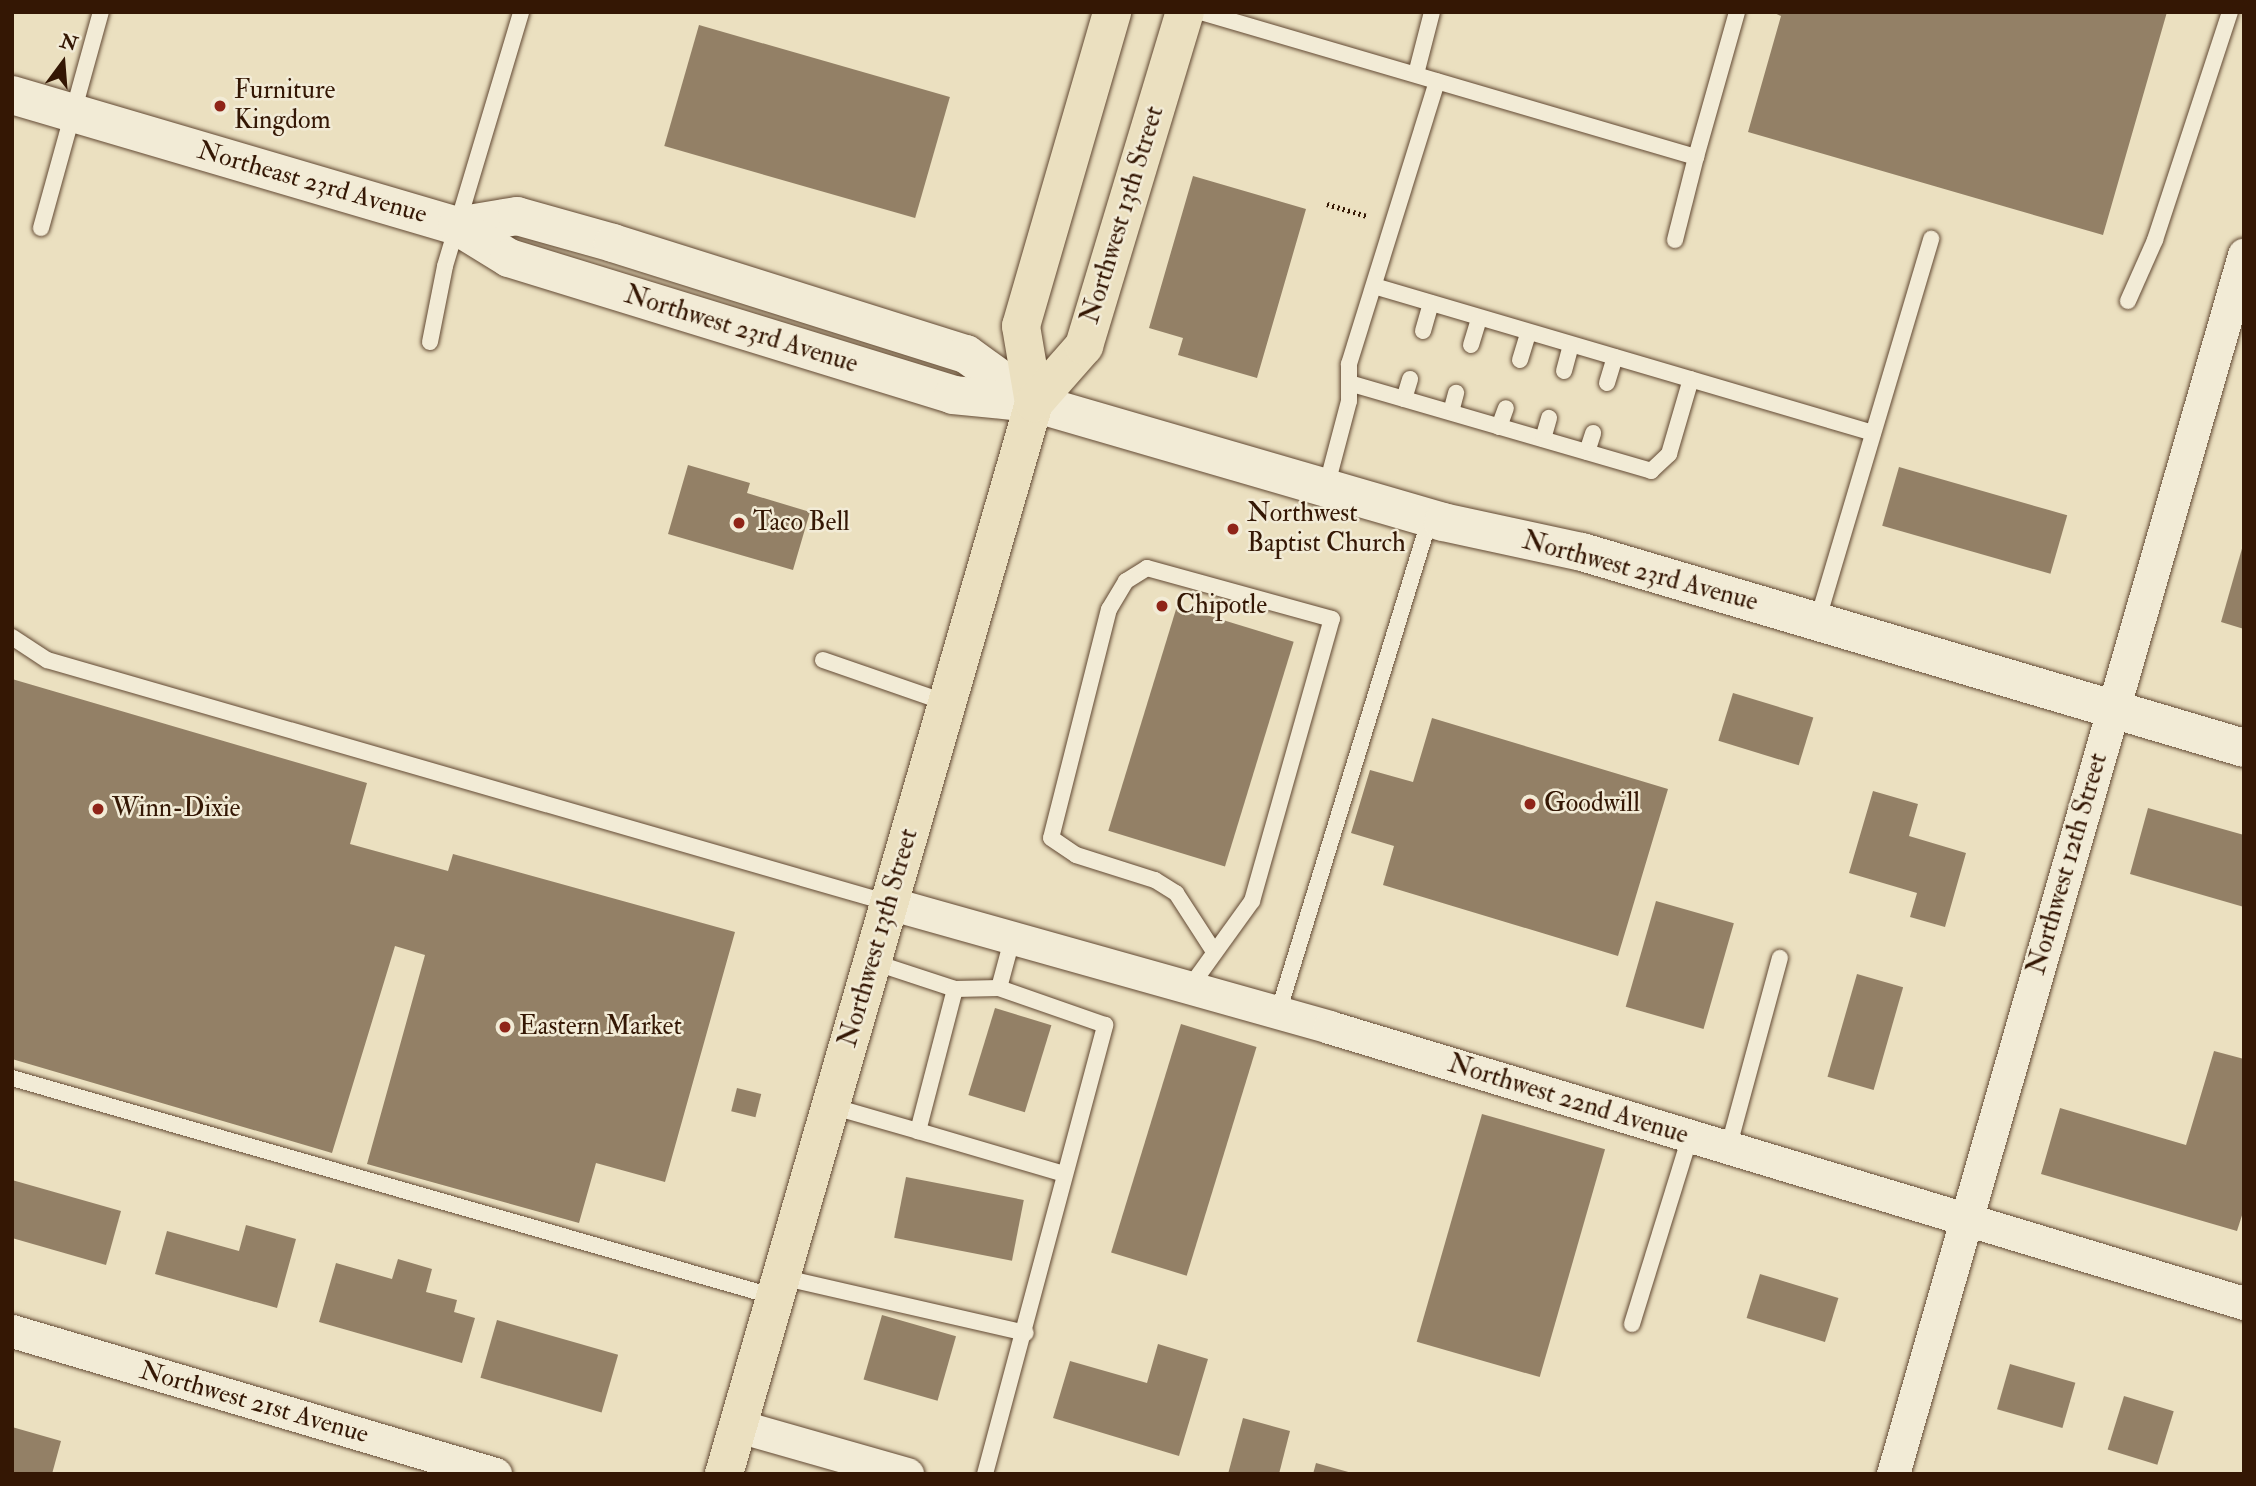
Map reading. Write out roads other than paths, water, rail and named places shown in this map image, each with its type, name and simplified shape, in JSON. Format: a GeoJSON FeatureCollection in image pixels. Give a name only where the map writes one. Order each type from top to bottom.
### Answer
{"type":"FeatureCollection","features":[{"type":"Feature","properties":{"kind":"main road","name":"Northwest 13th Street"},"geometry":{"type":"LineString","coordinates":[[1034,403],[1021,326],[1112,12]]}},
{"type":"Feature","properties":{"kind":"main road","name":"Northwest 13th Street"},"geometry":{"type":"LineString","coordinates":[[724,1474],[1034,403],[1084,346],[1185,12]]}},
{"type":"Feature","properties":{"kind":"street","name":"Northeast 23rd Avenue"},"geometry":{"type":"LineString","coordinates":[[12,95],[457,226],[517,216],[613,243]]}},
{"type":"Feature","properties":{"kind":"street","name":"Northwest 23rd Avenue"},"geometry":{"type":"LineString","coordinates":[[457,226],[509,258],[953,395],[1034,403],[1430,518],[1581,552],[2244,748]]}},
{"type":"Feature","properties":{"kind":"street","name":"Northwest 23rd Avenue"},"geometry":{"type":"LineString","coordinates":[[613,243],[966,354],[1034,403]]}},
{"type":"Feature","properties":{"kind":"street","name":"Northwest 12th Street"},"geometry":{"type":"LineString","coordinates":[[1893,1474],[2244,255]]}},
{"type":"Feature","properties":{"kind":"street","name":"Northwest 22nd Avenue"},"geometry":{"type":"LineString","coordinates":[[890,903],[1190,987],[2244,1303]]}},
{"type":"Feature","properties":{"kind":"street","name":"Northwest 21st Avenue"},"geometry":{"type":"LineString","coordinates":[[12,1331],[485,1472]]}},
{"type":"Feature","properties":{"kind":"street"},"geometry":{"type":"LineString","coordinates":[[738,1426],[907,1474]]}},
{"type":"Feature","properties":{"kind":"lane"},"geometry":{"type":"LineString","coordinates":[[41,228],[101,12]]}},
{"type":"Feature","properties":{"kind":"lane"},"geometry":{"type":"LineString","coordinates":[[430,342],[457,226],[521,12]]}},
{"type":"Feature","properties":{"kind":"lane"},"geometry":{"type":"LineString","coordinates":[[1201,12],[1696,158]]}},
{"type":"Feature","properties":{"kind":"lane"},"geometry":{"type":"LineString","coordinates":[[1416,75],[1432,12]]}},
{"type":"Feature","properties":{"kind":"lane"},"geometry":{"type":"LineString","coordinates":[[1675,240],[1737,12]]}},
{"type":"Feature","properties":{"kind":"lane"},"geometry":{"type":"LineString","coordinates":[[2128,301],[2155,240],[2230,12]]}},
{"type":"Feature","properties":{"kind":"lane"},"geometry":{"type":"LineString","coordinates":[[1326,488],[1374,286],[1437,81]]}},
{"type":"Feature","properties":{"kind":"lane"},"geometry":{"type":"LineString","coordinates":[[1816,622],[1931,239]]}},
{"type":"Feature","properties":{"kind":"lane"},"geometry":{"type":"LineString","coordinates":[[1374,286],[1874,433]]}},
{"type":"Feature","properties":{"kind":"lane"},"geometry":{"type":"LineString","coordinates":[[1423,331],[1431,303]]}},
{"type":"Feature","properties":{"kind":"lane"},"geometry":{"type":"LineString","coordinates":[[1471,345],[1479,318]]}},
{"type":"Feature","properties":{"kind":"lane"},"geometry":{"type":"LineString","coordinates":[[1520,360],[1528,333]]}},
{"type":"Feature","properties":{"kind":"lane"},"geometry":{"type":"LineString","coordinates":[[1564,371],[1571,345]]}},
{"type":"Feature","properties":{"kind":"lane"},"geometry":{"type":"LineString","coordinates":[[1607,383],[1615,357]]}},
{"type":"Feature","properties":{"kind":"lane"},"geometry":{"type":"LineString","coordinates":[[1404,399],[1409,379]]}},
{"type":"Feature","properties":{"kind":"lane"},"geometry":{"type":"LineString","coordinates":[[1349,383],[1651,471],[1669,454],[1691,379]]}},
{"type":"Feature","properties":{"kind":"lane"},"geometry":{"type":"LineString","coordinates":[[1451,412],[1457,393]]}},
{"type":"Feature","properties":{"kind":"lane"},"geometry":{"type":"LineString","coordinates":[[1499,427],[1506,408]]}},
{"type":"Feature","properties":{"kind":"lane"},"geometry":{"type":"LineString","coordinates":[[1543,439],[1549,418]]}},
{"type":"Feature","properties":{"kind":"lane"},"geometry":{"type":"LineString","coordinates":[[1587,452],[1593,433]]}},
{"type":"Feature","properties":{"kind":"lane"},"geometry":{"type":"LineString","coordinates":[[1278,1013],[1430,518]]}},
{"type":"Feature","properties":{"kind":"lane"},"geometry":{"type":"LineString","coordinates":[[1190,987],[1213,950],[1252,901],[1332,619],[1157,568],[1136,572],[1109,609],[1051,838],[1076,855],[1155,880],[1176,893],[1213,950]]}},
{"type":"Feature","properties":{"kind":"lane"},"geometry":{"type":"LineString","coordinates":[[12,637],[60,663],[890,903]]}},
{"type":"Feature","properties":{"kind":"lane"},"geometry":{"type":"LineString","coordinates":[[823,660],[947,704]]}},
{"type":"Feature","properties":{"kind":"lane"},"geometry":{"type":"LineString","coordinates":[[999,988],[1013,936]]}},
{"type":"Feature","properties":{"kind":"lane"},"geometry":{"type":"LineString","coordinates":[[1728,1149],[1780,958]]}},
{"type":"Feature","properties":{"kind":"lane"},"geometry":{"type":"LineString","coordinates":[[873,962],[956,989],[999,988],[1105,1024],[1064,1174],[1026,1334],[985,1474]]}},
{"type":"Feature","properties":{"kind":"lane"},"geometry":{"type":"LineString","coordinates":[[918,1131],[956,989]]}},
{"type":"Feature","properties":{"kind":"lane"},"geometry":{"type":"LineString","coordinates":[[12,1077],[778,1287],[1026,1334]]}},
{"type":"Feature","properties":{"kind":"lane"},"geometry":{"type":"LineString","coordinates":[[831,1106],[1064,1174]]}},
{"type":"Feature","properties":{"kind":"lane"},"geometry":{"type":"LineString","coordinates":[[1632,1324],[1690,1137]]}},
{"type":"Feature","properties":{"kind":"place","name":"Furniture Kingdom"},"geometry":{"type":"Point","coordinates":[220,106]}},
{"type":"Feature","properties":{"kind":"place","name":"Taco Bell"},"geometry":{"type":"Point","coordinates":[739,523]}},
{"type":"Feature","properties":{"kind":"place","name":"Northwest Baptist Church"},"geometry":{"type":"Point","coordinates":[1233,529]}},
{"type":"Feature","properties":{"kind":"place","name":"Chipotle"},"geometry":{"type":"Point","coordinates":[1162,606]}},
{"type":"Feature","properties":{"kind":"place","name":"Goodwill"},"geometry":{"type":"Point","coordinates":[1530,804]}},
{"type":"Feature","properties":{"kind":"place","name":"Winn-Dixie"},"geometry":{"type":"Point","coordinates":[98,809]}},
{"type":"Feature","properties":{"kind":"place","name":"Eastern Market"},"geometry":{"type":"Point","coordinates":[505,1027]}}]}
